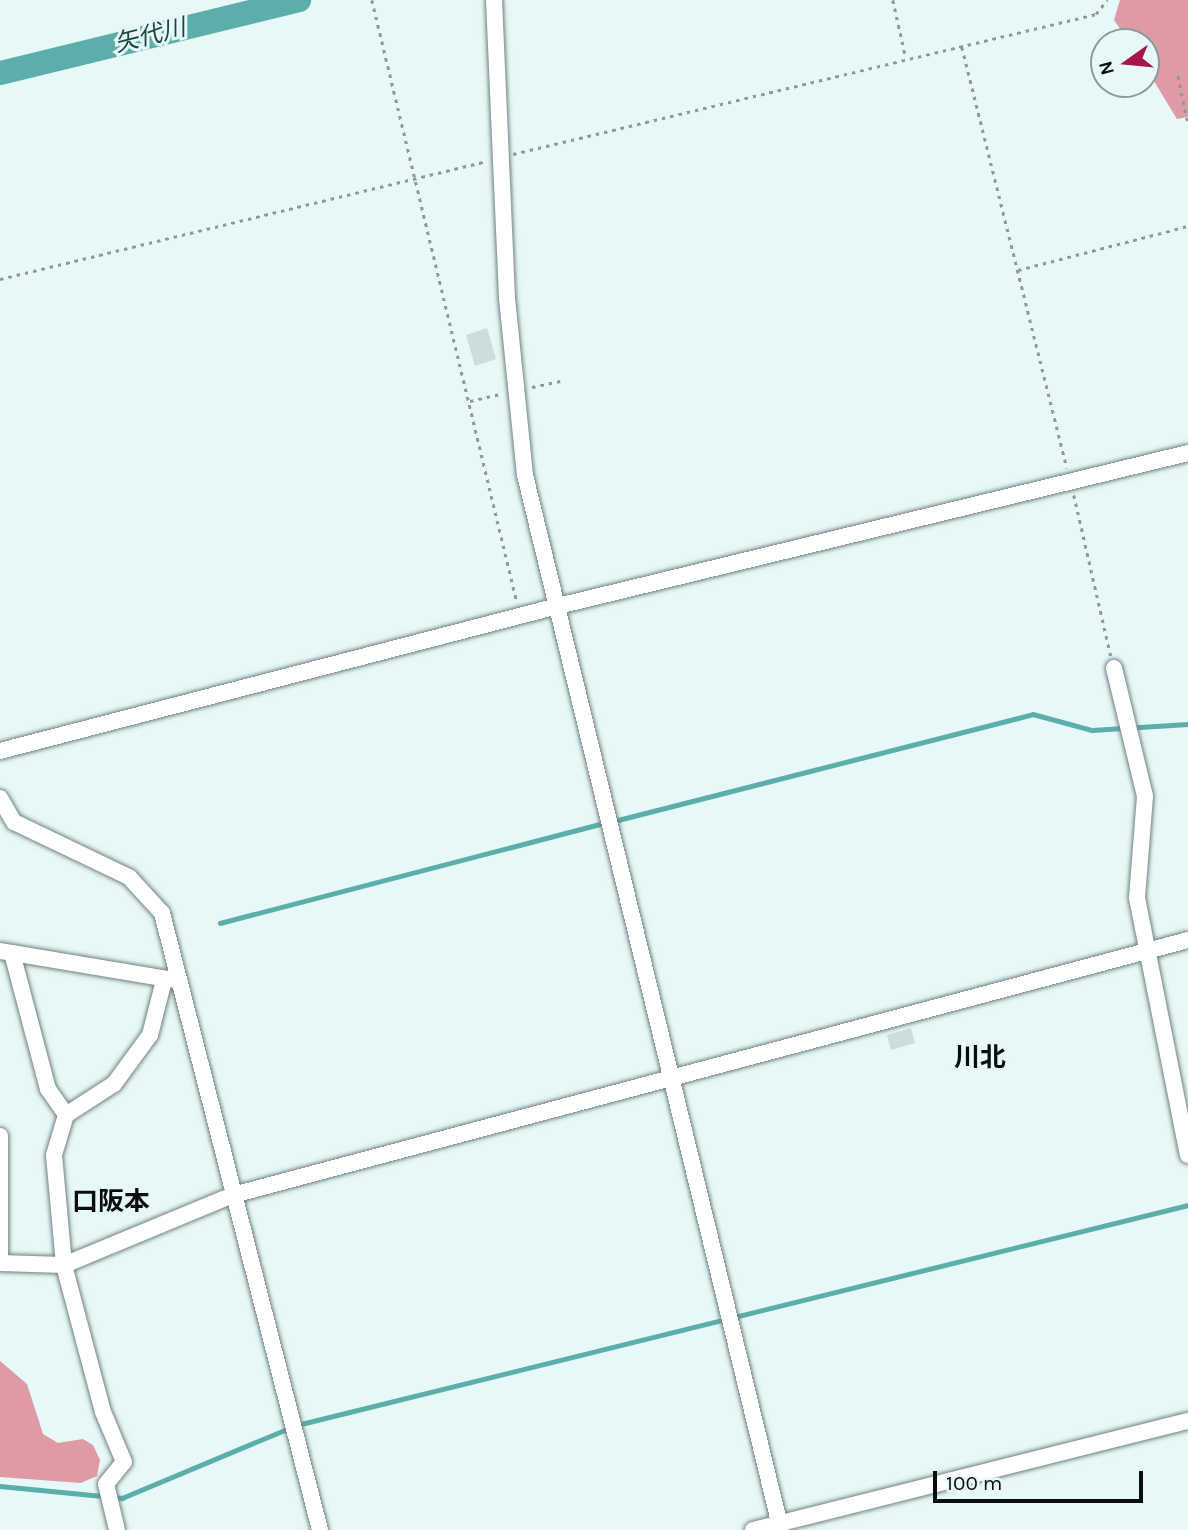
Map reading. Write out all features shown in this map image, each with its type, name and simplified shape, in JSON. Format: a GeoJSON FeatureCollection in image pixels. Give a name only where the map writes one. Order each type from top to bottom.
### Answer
{"type":"FeatureCollection","features":[{"type":"Feature","properties":{"kind":"street"},"geometry":{"type":"LineString","coordinates":[[494,0],[513,392],[554,607],[780,1527]]}},
{"type":"Feature","properties":{"kind":"street"},"geometry":{"type":"LineString","coordinates":[[0,751],[554,607],[1188,453]]}},
{"type":"Feature","properties":{"kind":"street"},"geometry":{"type":"LineString","coordinates":[[1114,668],[1145,796],[1135,867],[1188,1155]]}},
{"type":"Feature","properties":{"kind":"street"},"geometry":{"type":"LineString","coordinates":[[0,798],[14,822],[129,877],[162,913],[169,982],[233,1195],[320,1530]]}},
{"type":"Feature","properties":{"kind":"street"},"geometry":{"type":"LineString","coordinates":[[0,1263],[64,1265],[233,1195],[671,1081],[1188,940]]}},
{"type":"Feature","properties":{"kind":"street"},"geometry":{"type":"LineString","coordinates":[[66,1115],[47,1089],[6,952],[169,982]]}},
{"type":"Feature","properties":{"kind":"street"},"geometry":{"type":"LineString","coordinates":[[117,1530],[107,1485],[124,1462],[103,1412],[64,1265],[54,1155],[66,1115],[114,1084],[150,1035],[169,982]]}},
{"type":"Feature","properties":{"kind":"street"},"geometry":{"type":"LineString","coordinates":[[0,1136],[0,1256]]}},
{"type":"Feature","properties":{"kind":"street"},"geometry":{"type":"LineString","coordinates":[[753,1530],[780,1527],[1188,1422]]}},
{"type":"Feature","properties":{"kind":"path"},"geometry":{"type":"LineString","coordinates":[[372,0],[520,616]]}},
{"type":"Feature","properties":{"kind":"path"},"geometry":{"type":"LineString","coordinates":[[893,0],[906,59]]}},
{"type":"Feature","properties":{"kind":"path"},"geometry":{"type":"LineString","coordinates":[[0,279],[1096,14],[1107,0]]}},
{"type":"Feature","properties":{"kind":"path"},"geometry":{"type":"LineString","coordinates":[[962,47],[1071,482],[1114,668]]}},
{"type":"Feature","properties":{"kind":"path"},"geometry":{"type":"LineString","coordinates":[[1178,76],[1188,123]]}},
{"type":"Feature","properties":{"kind":"path"},"geometry":{"type":"LineString","coordinates":[[1018,270],[1188,226]]}},
{"type":"Feature","properties":{"kind":"shaded area"},"geometry":{"type":"Polygon","coordinates":[[[1120,0],[1188,0],[1188,117],[1177,119],[1160,91],[1160,28],[1119,28],[1114,20],[1120,0]]]}},
{"type":"Feature","properties":{"kind":"shaded area"},"geometry":{"type":"Polygon","coordinates":[[[0,1361],[27,1384],[43,1434],[58,1443],[83,1439],[93,1445],[100,1460],[97,1476],[81,1483],[0,1477],[0,1361]]]}},
{"type":"Feature","properties":{"kind":"building"},"geometry":{"type":"Polygon","coordinates":[[[487,328],[496,359],[475,366],[466,335],[487,328]]]}},
{"type":"Feature","properties":{"kind":"building"},"geometry":{"type":"Polygon","coordinates":[[[911,1028],[915,1043],[891,1050],[887,1035],[911,1028]]]}},
{"type":"Feature","properties":{"kind":"waterway","name":"矢代川"},"geometry":{"type":"LineString","coordinates":[[0,73],[299,0]]}},
{"type":"Feature","properties":{"kind":"waterway"},"geometry":{"type":"LineString","coordinates":[[614,821],[1033,714],[1092,730],[1188,724]]}},
{"type":"Feature","properties":{"kind":"waterway"},"geometry":{"type":"LineString","coordinates":[[220,923],[605,823]]}},
{"type":"Feature","properties":{"kind":"waterway"},"geometry":{"type":"LineString","coordinates":[[297,1425],[1188,1205]]}},
{"type":"Feature","properties":{"kind":"waterway"},"geometry":{"type":"LineString","coordinates":[[0,1486],[122,1498],[289,1428]]}},
{"type":"Feature","properties":{"kind":"district","name":"川北"},"geometry":{"type":"Point","coordinates":[980,1058]}},
{"type":"Feature","properties":{"kind":"district","name":"口阪本"},"geometry":{"type":"Point","coordinates":[111,1202]}}]}
